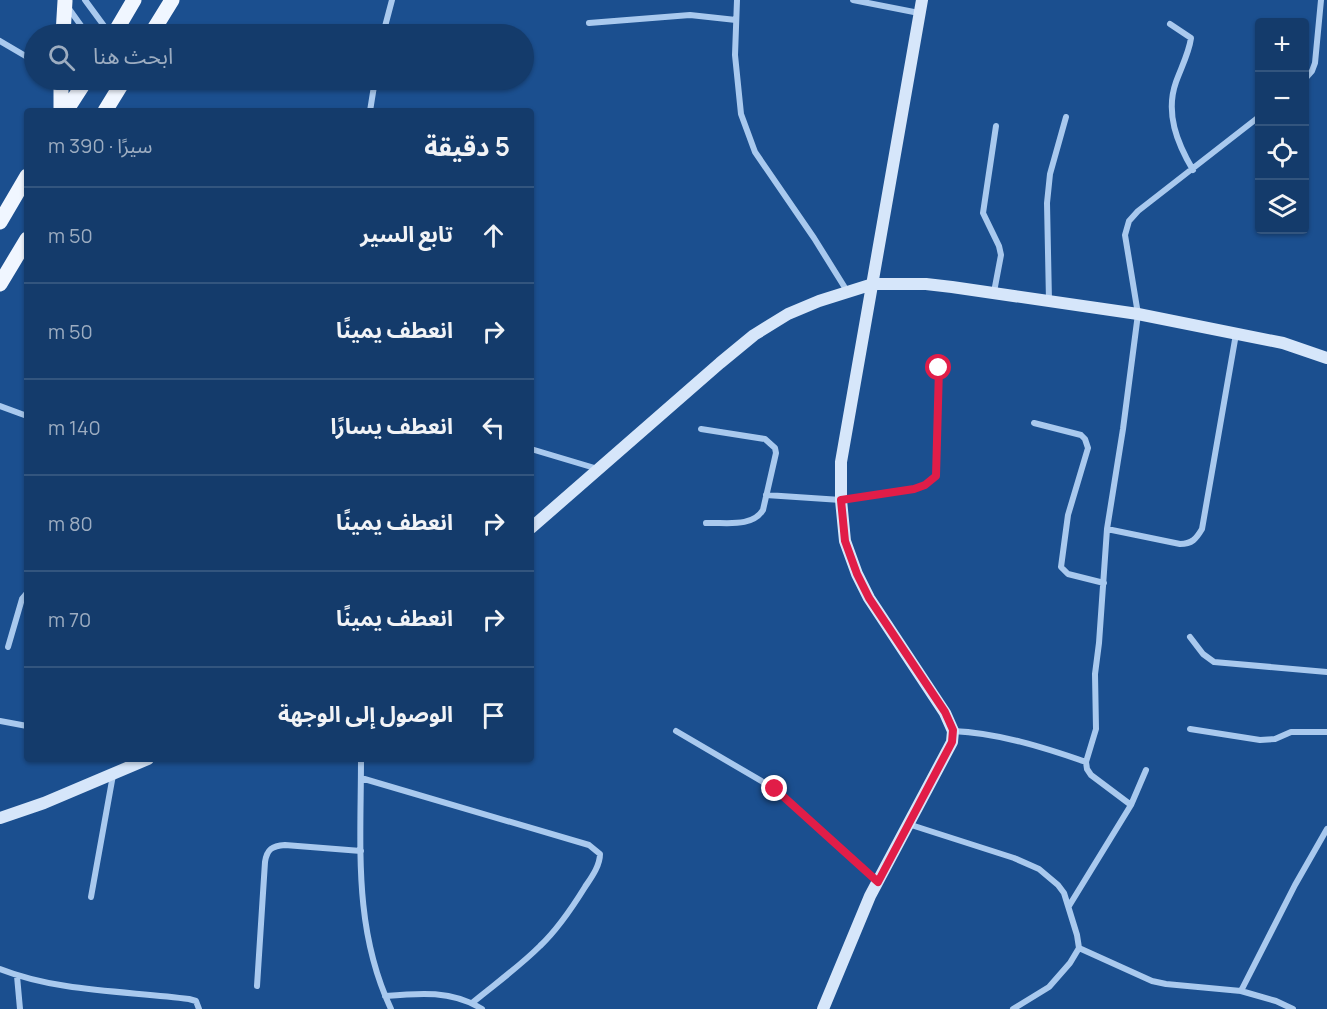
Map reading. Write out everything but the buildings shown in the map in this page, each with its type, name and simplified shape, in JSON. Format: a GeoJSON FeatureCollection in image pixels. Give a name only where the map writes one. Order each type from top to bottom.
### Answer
{"type":"FeatureCollection","features":[{"type":"Feature","properties":{"kind":"main road"},"geometry":{"type":"LineString","coordinates":[[118,24],[134,0]]}},
{"type":"Feature","properties":{"kind":"main road"},"geometry":{"type":"LineString","coordinates":[[157,24],[172,0]]}},
{"type":"Feature","properties":{"kind":"main road"},"geometry":{"type":"LineString","coordinates":[[63,24],[64,1]]}},
{"type":"Feature","properties":{"kind":"main road"},"geometry":{"type":"LineString","coordinates":[[61,90],[61,108]]}},
{"type":"Feature","properties":{"kind":"main road"},"geometry":{"type":"LineString","coordinates":[[68,108],[80,90]]}},
{"type":"Feature","properties":{"kind":"main road"},"geometry":{"type":"LineString","coordinates":[[107,108],[117,90]]}},
{"type":"Feature","properties":{"kind":"main road"},"geometry":{"type":"LineString","coordinates":[[0,222],[24,181]]}},
{"type":"Feature","properties":{"kind":"main road"},"geometry":{"type":"LineString","coordinates":[[0,284],[24,244]]}},
{"type":"Feature","properties":{"kind":"street"},"geometry":{"type":"LineString","coordinates":[[85,0],[104,24]]}},
{"type":"Feature","properties":{"kind":"street"},"geometry":{"type":"LineString","coordinates":[[386,24],[392,0]]}},
{"type":"Feature","properties":{"kind":"street"},"geometry":{"type":"LineString","coordinates":[[737,0],[735,56],[741,114],[755,152],[847,291]]}},
{"type":"Feature","properties":{"kind":"street"},"geometry":{"type":"LineString","coordinates":[[853,0],[918,13]]}},
{"type":"Feature","properties":{"kind":"street"},"geometry":{"type":"LineString","coordinates":[[825,1009],[858,924],[952,742],[953,730],[945,712],[869,598],[857,574],[845,541],[841,500],[841,462],[922,0]]}},
{"type":"Feature","properties":{"kind":"street"},"geometry":{"type":"LineString","coordinates":[[1309,74],[1315,63],[1322,0]]}},
{"type":"Feature","properties":{"kind":"street"},"geometry":{"type":"LineString","coordinates":[[64,1],[80,24]]}},
{"type":"Feature","properties":{"kind":"street"},"geometry":{"type":"LineString","coordinates":[[589,23],[690,15],[736,20]]}},
{"type":"Feature","properties":{"kind":"street"},"geometry":{"type":"LineString","coordinates":[[1170,24],[1191,38],[1175,85],[1171,111],[1180,148],[1193,170]]}},
{"type":"Feature","properties":{"kind":"street"},"geometry":{"type":"LineString","coordinates":[[0,41],[24,55]]}},
{"type":"Feature","properties":{"kind":"street"},"geometry":{"type":"LineString","coordinates":[[370,108],[373,90]]}},
{"type":"Feature","properties":{"kind":"street"},"geometry":{"type":"LineString","coordinates":[[1049,301],[1047,203],[1050,174],[1066,117]]}},
{"type":"Feature","properties":{"kind":"street"},"geometry":{"type":"LineString","coordinates":[[1131,805],[1091,775],[1086,762],[1096,729],[1095,674],[1107,529],[1138,314],[1125,235],[1129,221],[1138,211],[1255,120]]}},
{"type":"Feature","properties":{"kind":"street"},"geometry":{"type":"LineString","coordinates":[[994,292],[1000,255],[999,246],[983,213],[996,126]]}},
{"type":"Feature","properties":{"kind":"street"},"geometry":{"type":"LineString","coordinates":[[534,525],[662,412],[754,336],[788,314],[847,291],[873,284],[926,284],[1138,314],[1283,343],[1327,358]]}},
{"type":"Feature","properties":{"kind":"street"},"geometry":{"type":"LineString","coordinates":[[1107,529],[1180,544],[1189,544],[1197,538],[1202,529],[1236,334]]}},
{"type":"Feature","properties":{"kind":"street"},"geometry":{"type":"LineString","coordinates":[[766,495],[841,500],[914,489],[925,485],[936,476],[939,368]]}},
{"type":"Feature","properties":{"kind":"street"},"geometry":{"type":"LineString","coordinates":[[0,406],[24,415]]}},
{"type":"Feature","properties":{"kind":"street"},"geometry":{"type":"LineString","coordinates":[[1034,423],[1081,435],[1087,443],[1088,448],[1068,515],[1061,567],[1068,574],[1104,583]]}},
{"type":"Feature","properties":{"kind":"street"},"geometry":{"type":"LineString","coordinates":[[701,429],[765,439],[770,442],[776,453],[763,510],[754,520],[706,523]]}},
{"type":"Feature","properties":{"kind":"street"},"geometry":{"type":"LineString","coordinates":[[534,451],[598,470]]}},
{"type":"Feature","properties":{"kind":"street"},"geometry":{"type":"LineString","coordinates":[[8,647],[24,597]]}},
{"type":"Feature","properties":{"kind":"street"},"geometry":{"type":"LineString","coordinates":[[1190,638],[1203,654],[1214,662],[1327,672]]}},
{"type":"Feature","properties":{"kind":"street"},"geometry":{"type":"LineString","coordinates":[[0,721],[24,725]]}},
{"type":"Feature","properties":{"kind":"street"},"geometry":{"type":"LineString","coordinates":[[1190,729],[1260,740],[1275,739],[1291,732],[1327,732]]}},
{"type":"Feature","properties":{"kind":"street"},"geometry":{"type":"LineString","coordinates":[[953,730],[999,737],[1086,762]]}},
{"type":"Feature","properties":{"kind":"street"},"geometry":{"type":"LineString","coordinates":[[676,731],[775,789],[878,882]]}},
{"type":"Feature","properties":{"kind":"street"},"geometry":{"type":"LineString","coordinates":[[0,818],[44,803],[142,762]]}},
{"type":"Feature","properties":{"kind":"street"},"geometry":{"type":"LineString","coordinates":[[361,762],[362,893],[375,972],[391,1009]]}},
{"type":"Feature","properties":{"kind":"street"},"geometry":{"type":"LineString","coordinates":[[1069,906],[1131,805],[1146,770]]}},
{"type":"Feature","properties":{"kind":"street"},"geometry":{"type":"LineString","coordinates":[[91,897],[114,775]]}},
{"type":"Feature","properties":{"kind":"street"},"geometry":{"type":"LineString","coordinates":[[361,778],[589,845],[600,854],[592,876],[567,916],[552,934],[539,948],[472,1003]]}},
{"type":"Feature","properties":{"kind":"street"},"geometry":{"type":"LineString","coordinates":[[908,824],[1014,858],[1040,869],[1058,885],[1069,906],[1078,948],[1070,963],[1049,987],[1013,1009]]}},
{"type":"Feature","properties":{"kind":"street"},"geometry":{"type":"LineString","coordinates":[[1241,991],[1295,885],[1327,829]]}},
{"type":"Feature","properties":{"kind":"street"},"geometry":{"type":"LineString","coordinates":[[257,986],[265,861],[269,849],[285,845],[361,851]]}},
{"type":"Feature","properties":{"kind":"street"},"geometry":{"type":"LineString","coordinates":[[1078,948],[1152,981],[1241,991],[1276,1001],[1293,1009]]}},
{"type":"Feature","properties":{"kind":"street"},"geometry":{"type":"LineString","coordinates":[[0,969],[17,976],[57,984],[189,999],[196,1001],[199,1009]]}},
{"type":"Feature","properties":{"kind":"street"},"geometry":{"type":"LineString","coordinates":[[17,976],[20,1009]]}},
{"type":"Feature","properties":{"kind":"street"},"geometry":{"type":"LineString","coordinates":[[385,996],[443,994],[472,1003],[482,1009]]}},
{"type":"Feature","properties":{"kind":"route"},"geometry":{"type":"LineString","coordinates":[[775,789],[878,882],[952,742],[953,730],[945,712],[869,598],[857,574],[845,541],[841,500],[914,489],[925,485],[936,476],[939,368]]}}]}
